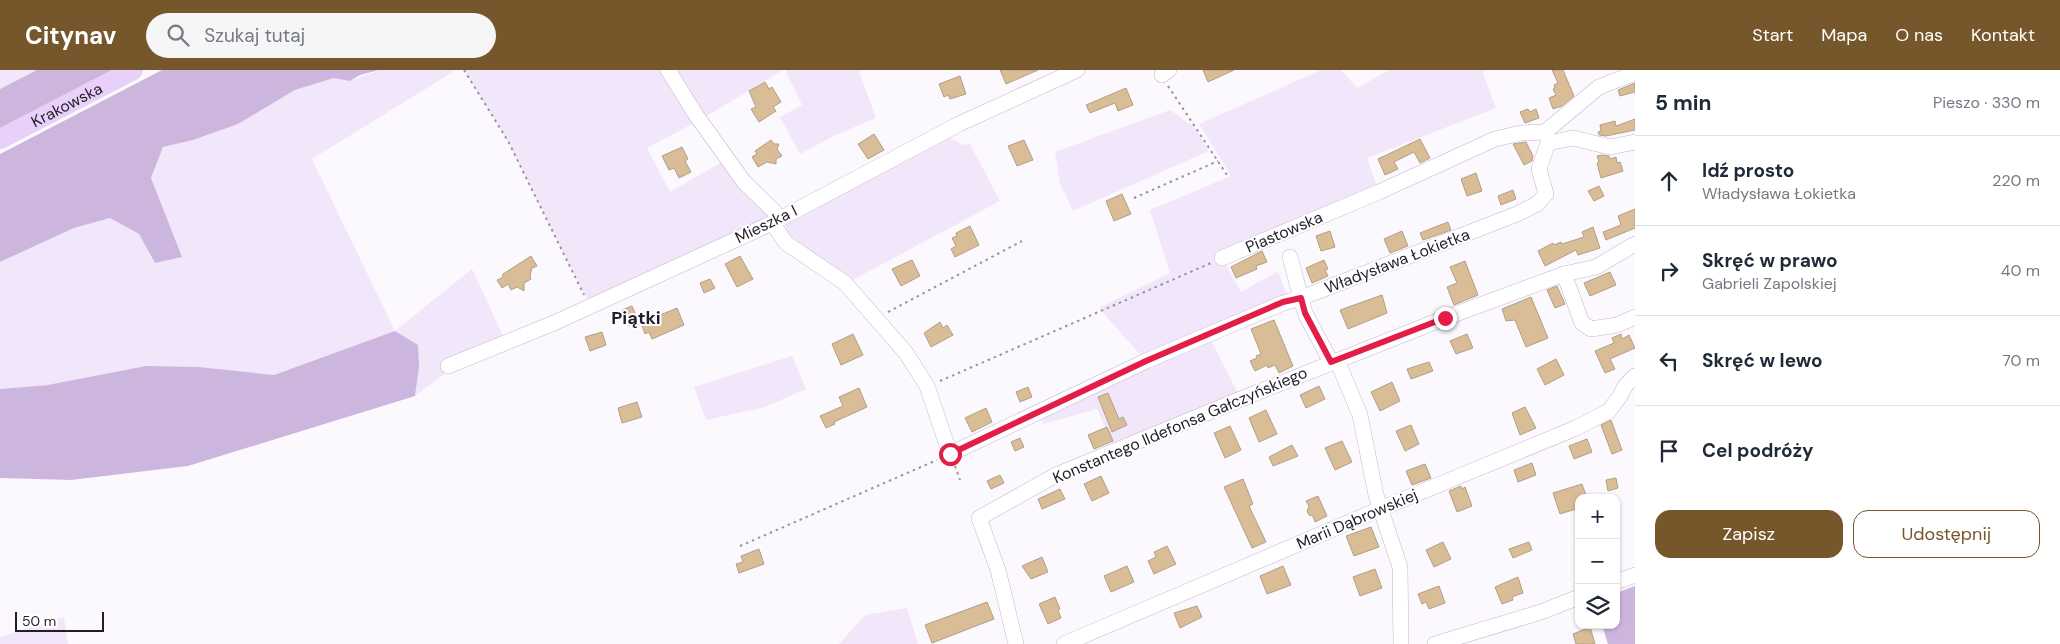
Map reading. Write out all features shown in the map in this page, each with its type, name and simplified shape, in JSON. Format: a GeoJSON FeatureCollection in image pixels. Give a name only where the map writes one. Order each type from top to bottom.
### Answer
{"type":"FeatureCollection","features":[{"type":"Feature","properties":{"kind":"main road","name":"Krakowska"},"geometry":{"type":"LineString","coordinates":[[0,139],[133,70]]}},
{"type":"Feature","properties":{"kind":"street"},"geometry":{"type":"LineString","coordinates":[[668,70],[696,115],[744,182],[774,211],[775,221],[786,243],[845,283],[906,353],[927,386],[950,454]]}},
{"type":"Feature","properties":{"kind":"street","name":"Mieszka I"},"geometry":{"type":"LineString","coordinates":[[448,366],[590,306],[775,221],[959,124],[1077,70]]}},
{"type":"Feature","properties":{"kind":"street"},"geometry":{"type":"LineString","coordinates":[[1547,138],[1599,87],[1635,74]]}},
{"type":"Feature","properties":{"kind":"street","name":"Piastowska"},"geometry":{"type":"LineString","coordinates":[[1222,258],[1379,192],[1494,139],[1521,133],[1547,138]]}},
{"type":"Feature","properties":{"kind":"street"},"geometry":{"type":"LineString","coordinates":[[1547,138],[1572,138],[1610,147],[1635,142]]}},
{"type":"Feature","properties":{"kind":"street","name":"Władysława Łokietka"},"geometry":{"type":"LineString","coordinates":[[950,454],[1146,361],[1283,302],[1301,298],[1517,214],[1537,204],[1546,194],[1539,169],[1547,138]]}},
{"type":"Feature","properties":{"kind":"street","name":"Konstantego Ildefonsa Gałczyńskiego"},"geometry":{"type":"LineString","coordinates":[[1016,644],[998,570],[979,518],[1056,475],[1334,361],[1564,274],[1596,267],[1635,244]]}},
{"type":"Feature","properties":{"kind":"street"},"geometry":{"type":"LineString","coordinates":[[1290,257],[1305,313],[1334,361],[1360,415],[1376,495],[1400,567],[1401,644]]}},
{"type":"Feature","properties":{"kind":"street"},"geometry":{"type":"LineString","coordinates":[[1564,274],[1582,323],[1591,328],[1617,325],[1635,317]]}},
{"type":"Feature","properties":{"kind":"street","name":"Marii Dąbrowskiej"},"geometry":{"type":"LineString","coordinates":[[1064,644],[1380,509],[1576,428],[1609,411],[1625,386],[1635,376]]}},
{"type":"Feature","properties":{"kind":"street"},"geometry":{"type":"LineString","coordinates":[[1620,581],[1635,575]]}},
{"type":"Feature","properties":{"kind":"street"},"geometry":{"type":"LineString","coordinates":[[1435,644],[1541,612],[1575,599]]}},
{"type":"Feature","properties":{"kind":"path"},"geometry":{"type":"LineString","coordinates":[[464,70],[508,141],[590,306]]}},
{"type":"Feature","properties":{"kind":"path"},"geometry":{"type":"LineString","coordinates":[[1165,73],[1176,100],[1227,175]]}},
{"type":"Feature","properties":{"kind":"path"},"geometry":{"type":"LineString","coordinates":[[1134,198],[1218,161]]}},
{"type":"Feature","properties":{"kind":"path"},"geometry":{"type":"LineString","coordinates":[[877,318],[1022,241]]}},
{"type":"Feature","properties":{"kind":"path"},"geometry":{"type":"LineString","coordinates":[[927,386],[1222,258]]}},
{"type":"Feature","properties":{"kind":"path"},"geometry":{"type":"LineString","coordinates":[[740,546],[950,454]]}},
{"type":"Feature","properties":{"kind":"shaded area"},"geometry":{"type":"Polygon","coordinates":[[[0,70],[37,70],[0,89],[0,70]]]}},
{"type":"Feature","properties":{"kind":"shaded area"},"geometry":{"type":"Polygon","coordinates":[[[37,70],[133,70],[0,139],[0,89],[37,70]]]}},
{"type":"Feature","properties":{"kind":"shaded area"},"geometry":{"type":"Polygon","coordinates":[[[162,70],[379,70],[360,75],[350,81],[334,78],[295,90],[238,124],[193,140],[163,147],[151,178],[182,257],[155,263],[139,234],[110,218],[74,228],[0,262],[0,154],[162,70]]]}},
{"type":"Feature","properties":{"kind":"shaded area"},"geometry":{"type":"Polygon","coordinates":[[[380,70],[456,70],[312,159],[395,331],[472,269],[506,342],[446,373],[415,396],[419,367],[395,332],[274,375],[48,385],[0,389],[0,262],[74,228],[110,218],[139,234],[155,263],[181,257],[151,178],[163,147],[193,140],[238,124],[295,90],[335,78],[350,81],[380,70]]]}},
{"type":"Feature","properties":{"kind":"shaded area"},"geometry":{"type":"Polygon","coordinates":[[[464,70],[783,70],[700,120],[647,148],[670,192],[727,159],[774,211],[772,223],[590,306],[508,141],[464,70]]]}},
{"type":"Feature","properties":{"kind":"shaded area"},"geometry":{"type":"Polygon","coordinates":[[[785,70],[864,70],[859,72],[876,118],[836,135],[800,154],[780,117],[802,105],[785,70]]]}},
{"type":"Feature","properties":{"kind":"shaded area"},"geometry":{"type":"Polygon","coordinates":[[[1321,70],[1341,70],[1357,88],[1389,70],[1488,70],[1483,73],[1496,108],[1367,158],[1379,192],[1222,258],[1241,292],[1278,271],[1289,301],[1208,334],[1241,399],[1115,450],[1097,409],[1043,424],[1038,412],[1145,360],[1099,308],[1170,273],[1150,210],[1231,176],[1199,124],[1321,70]]]}},
{"type":"Feature","properties":{"kind":"shaded area"},"geometry":{"type":"Polygon","coordinates":[[[1170,110],[1194,127],[1209,151],[1073,211],[1060,184],[1055,152],[1170,110]]]}},
{"type":"Feature","properties":{"kind":"shaded area"},"geometry":{"type":"Polygon","coordinates":[[[948,137],[963,145],[970,144],[1000,201],[849,282],[790,239],[786,229],[786,222],[948,137]]]}},
{"type":"Feature","properties":{"kind":"shaded area"},"geometry":{"type":"Polygon","coordinates":[[[395,331],[418,345],[419,367],[415,396],[188,466],[71,480],[0,478],[0,389],[48,385],[146,366],[198,367],[274,375],[395,331]]]}},
{"type":"Feature","properties":{"kind":"shaded area"},"geometry":{"type":"Polygon","coordinates":[[[792,356],[806,389],[765,407],[706,420],[694,387],[792,356]]]}},
{"type":"Feature","properties":{"kind":"shaded area"},"geometry":{"type":"Polygon","coordinates":[[[1635,586],[1635,644],[1608,644],[1603,629],[1620,629],[1620,592],[1635,586]]]}},
{"type":"Feature","properties":{"kind":"shaded area"},"geometry":{"type":"Polygon","coordinates":[[[907,608],[918,644],[839,644],[865,615],[907,608]]]}},
{"type":"Feature","properties":{"kind":"shaded area"},"geometry":{"type":"Polygon","coordinates":[[[64,617],[68,644],[0,644],[0,637],[64,617]]]}},
{"type":"Feature","properties":{"kind":"building"},"geometry":{"type":"Polygon","coordinates":[[[1000,70],[1038,70],[1006,84],[1000,70]]]}},
{"type":"Feature","properties":{"kind":"building"},"geometry":{"type":"Polygon","coordinates":[[[1203,70],[1234,70],[1208,82],[1203,70]]]}},
{"type":"Feature","properties":{"kind":"building"},"geometry":{"type":"Polygon","coordinates":[[[1552,70],[1563,70],[1574,96],[1562,106],[1553,109],[1549,98],[1556,95],[1553,89],[1555,88],[1554,85],[1558,83],[1552,70]]]}},
{"type":"Feature","properties":{"kind":"building"},"geometry":{"type":"Polygon","coordinates":[[[960,76],[966,94],[950,99],[948,95],[944,97],[939,84],[960,76]]]}},
{"type":"Feature","properties":{"kind":"building"},"geometry":{"type":"Polygon","coordinates":[[[765,82],[769,89],[772,87],[781,102],[773,107],[776,111],[759,122],[751,109],[756,107],[749,91],[765,82]]]}},
{"type":"Feature","properties":{"kind":"building"},"geometry":{"type":"Polygon","coordinates":[[[1635,83],[1635,92],[1620,96],[1618,90],[1635,83]]]}},
{"type":"Feature","properties":{"kind":"building"},"geometry":{"type":"Polygon","coordinates":[[[1126,88],[1133,105],[1118,111],[1115,103],[1090,113],[1086,105],[1126,88]]]}},
{"type":"Feature","properties":{"kind":"building"},"geometry":{"type":"Polygon","coordinates":[[[1528,109],[1530,112],[1536,109],[1539,118],[1525,123],[1520,112],[1528,109]]]}},
{"type":"Feature","properties":{"kind":"building"},"geometry":{"type":"Polygon","coordinates":[[[1635,119],[1635,130],[1606,136],[1599,135],[1598,132],[1601,131],[1600,125],[1615,121],[1616,126],[1635,119]]]}},
{"type":"Feature","properties":{"kind":"building"},"geometry":{"type":"Polygon","coordinates":[[[874,134],[884,150],[868,159],[858,144],[874,134]]]}},
{"type":"Feature","properties":{"kind":"building"},"geometry":{"type":"Polygon","coordinates":[[[1420,139],[1430,158],[1420,163],[1414,152],[1394,162],[1398,169],[1385,175],[1378,159],[1420,139]]]}},
{"type":"Feature","properties":{"kind":"building"},"geometry":{"type":"Polygon","coordinates":[[[771,140],[774,144],[779,144],[777,149],[782,156],[776,159],[776,164],[767,162],[758,167],[752,157],[757,154],[755,151],[771,140]]]}},
{"type":"Feature","properties":{"kind":"building"},"geometry":{"type":"Polygon","coordinates":[[[1024,140],[1033,160],[1017,166],[1008,146],[1024,140]]]}},
{"type":"Feature","properties":{"kind":"building"},"geometry":{"type":"Polygon","coordinates":[[[1526,142],[1533,156],[1532,161],[1524,165],[1513,144],[1526,142]]]}},
{"type":"Feature","properties":{"kind":"building"},"geometry":{"type":"Polygon","coordinates":[[[682,147],[688,159],[685,161],[691,172],[679,178],[674,168],[669,170],[662,156],[682,147]]]}},
{"type":"Feature","properties":{"kind":"building"},"geometry":{"type":"Polygon","coordinates":[[[1597,156],[1609,156],[1610,159],[1616,157],[1617,163],[1620,162],[1623,171],[1601,178],[1597,156]]]}},
{"type":"Feature","properties":{"kind":"building"},"geometry":{"type":"Polygon","coordinates":[[[1476,173],[1482,191],[1467,196],[1461,179],[1476,173]]]}},
{"type":"Feature","properties":{"kind":"building"},"geometry":{"type":"Polygon","coordinates":[[[1599,186],[1604,196],[1594,201],[1588,191],[1599,186]]]}},
{"type":"Feature","properties":{"kind":"building"},"geometry":{"type":"Polygon","coordinates":[[[1513,190],[1516,199],[1501,205],[1498,196],[1513,190]]]}},
{"type":"Feature","properties":{"kind":"building"},"geometry":{"type":"Polygon","coordinates":[[[1122,194],[1131,214],[1114,221],[1106,201],[1122,194]]]}},
{"type":"Feature","properties":{"kind":"building"},"geometry":{"type":"Polygon","coordinates":[[[1635,209],[1635,228],[1606,240],[1603,232],[1621,225],[1618,216],[1635,209]]]}},
{"type":"Feature","properties":{"kind":"building"},"geometry":{"type":"Polygon","coordinates":[[[1448,222],[1451,230],[1423,240],[1420,233],[1448,222]]]}},
{"type":"Feature","properties":{"kind":"building"},"geometry":{"type":"Polygon","coordinates":[[[970,226],[979,245],[955,257],[951,249],[956,246],[952,238],[957,236],[956,233],[970,226]]]}},
{"type":"Feature","properties":{"kind":"building"},"geometry":{"type":"Polygon","coordinates":[[[1593,227],[1600,248],[1578,255],[1576,250],[1545,266],[1538,251],[1553,243],[1554,245],[1561,242],[1562,244],[1584,237],[1582,232],[1593,227]]]}},
{"type":"Feature","properties":{"kind":"building"},"geometry":{"type":"Polygon","coordinates":[[[1330,231],[1335,247],[1321,251],[1316,236],[1330,231]]]}},
{"type":"Feature","properties":{"kind":"building"},"geometry":{"type":"Polygon","coordinates":[[[1402,231],[1408,246],[1390,253],[1384,239],[1402,231]]]}},
{"type":"Feature","properties":{"kind":"building"},"geometry":{"type":"Polygon","coordinates":[[[1262,251],[1267,262],[1256,266],[1257,269],[1236,278],[1231,267],[1262,251]]]}},
{"type":"Feature","properties":{"kind":"building"},"geometry":{"type":"Polygon","coordinates":[[[531,256],[537,266],[532,268],[531,279],[524,283],[524,291],[517,287],[511,290],[508,284],[502,288],[497,280],[531,256]]]}},
{"type":"Feature","properties":{"kind":"building"},"geometry":{"type":"Polygon","coordinates":[[[740,256],[753,279],[737,287],[725,264],[740,256]]]}},
{"type":"Feature","properties":{"kind":"building"},"geometry":{"type":"Polygon","coordinates":[[[912,260],[920,276],[901,286],[892,269],[912,260]]]}},
{"type":"Feature","properties":{"kind":"building"},"geometry":{"type":"Polygon","coordinates":[[[1324,260],[1328,269],[1325,270],[1328,276],[1312,283],[1306,268],[1324,260]]]}},
{"type":"Feature","properties":{"kind":"building"},"geometry":{"type":"Polygon","coordinates":[[[1465,261],[1478,295],[1454,305],[1447,287],[1457,283],[1450,267],[1465,261]]]}},
{"type":"Feature","properties":{"kind":"building"},"geometry":{"type":"Polygon","coordinates":[[[1610,272],[1616,285],[1590,296],[1584,283],[1610,272]]]}},
{"type":"Feature","properties":{"kind":"building"},"geometry":{"type":"Polygon","coordinates":[[[710,279],[715,288],[704,293],[700,283],[710,279]]]}},
{"type":"Feature","properties":{"kind":"building"},"geometry":{"type":"Polygon","coordinates":[[[1557,286],[1565,304],[1555,308],[1547,290],[1557,286]]]}},
{"type":"Feature","properties":{"kind":"building"},"geometry":{"type":"Polygon","coordinates":[[[1382,295],[1387,313],[1348,329],[1340,310],[1382,295]]]}},
{"type":"Feature","properties":{"kind":"building"},"geometry":{"type":"Polygon","coordinates":[[[1531,297],[1548,338],[1526,347],[1515,320],[1506,321],[1502,309],[1531,297]]]}},
{"type":"Feature","properties":{"kind":"building"},"geometry":{"type":"Polygon","coordinates":[[[632,306],[639,322],[629,326],[622,310],[632,306]]]}},
{"type":"Feature","properties":{"kind":"building"},"geometry":{"type":"Polygon","coordinates":[[[677,308],[684,325],[652,339],[649,332],[645,334],[641,323],[677,308]]]}},
{"type":"Feature","properties":{"kind":"building"},"geometry":{"type":"Polygon","coordinates":[[[1274,320],[1293,366],[1279,373],[1275,365],[1268,368],[1267,365],[1255,371],[1250,361],[1261,354],[1251,329],[1274,320]]]}},
{"type":"Feature","properties":{"kind":"building"},"geometry":{"type":"Polygon","coordinates":[[[940,322],[943,328],[947,325],[953,335],[931,347],[924,333],[940,322]]]}},
{"type":"Feature","properties":{"kind":"building"},"geometry":{"type":"Polygon","coordinates":[[[602,332],[606,345],[590,351],[585,337],[602,332]]]}},
{"type":"Feature","properties":{"kind":"building"},"geometry":{"type":"Polygon","coordinates":[[[853,334],[863,355],[841,365],[832,344],[853,334]]]}},
{"type":"Feature","properties":{"kind":"building"},"geometry":{"type":"Polygon","coordinates":[[[1467,334],[1473,348],[1456,354],[1450,341],[1467,334]]]}},
{"type":"Feature","properties":{"kind":"building"},"geometry":{"type":"Polygon","coordinates":[[[1621,334],[1622,339],[1629,335],[1635,348],[1610,359],[1615,369],[1605,373],[1595,351],[1614,343],[1612,338],[1621,334]]]}},
{"type":"Feature","properties":{"kind":"building"},"geometry":{"type":"Polygon","coordinates":[[[1556,359],[1564,375],[1545,385],[1537,369],[1556,359]]]}},
{"type":"Feature","properties":{"kind":"building"},"geometry":{"type":"Polygon","coordinates":[[[1429,362],[1433,371],[1411,379],[1407,369],[1429,362]]]}},
{"type":"Feature","properties":{"kind":"building"},"geometry":{"type":"Polygon","coordinates":[[[1392,382],[1400,401],[1380,411],[1371,392],[1392,382]]]}},
{"type":"Feature","properties":{"kind":"building"},"geometry":{"type":"Polygon","coordinates":[[[1319,386],[1325,399],[1306,408],[1300,395],[1319,386]]]}},
{"type":"Feature","properties":{"kind":"building"},"geometry":{"type":"Polygon","coordinates":[[[1028,387],[1032,397],[1020,402],[1016,392],[1028,387]]]}},
{"type":"Feature","properties":{"kind":"building"},"geometry":{"type":"Polygon","coordinates":[[[859,388],[867,407],[834,422],[835,424],[826,428],[820,416],[843,406],[839,397],[859,388]]]}},
{"type":"Feature","properties":{"kind":"building"},"geometry":{"type":"Polygon","coordinates":[[[1108,393],[1119,419],[1123,417],[1127,425],[1112,432],[1098,397],[1108,393]]]}},
{"type":"Feature","properties":{"kind":"building"},"geometry":{"type":"Polygon","coordinates":[[[637,402],[642,417],[622,423],[618,408],[637,402]]]}},
{"type":"Feature","properties":{"kind":"building"},"geometry":{"type":"Polygon","coordinates":[[[1525,407],[1536,428],[1520,435],[1512,413],[1525,407]]]}},
{"type":"Feature","properties":{"kind":"building"},"geometry":{"type":"Polygon","coordinates":[[[986,408],[992,422],[972,432],[965,418],[986,408]]]}},
{"type":"Feature","properties":{"kind":"building"},"geometry":{"type":"Polygon","coordinates":[[[1266,410],[1277,434],[1259,442],[1249,418],[1266,410]]]}},
{"type":"Feature","properties":{"kind":"building"},"geometry":{"type":"Polygon","coordinates":[[[1611,420],[1622,450],[1612,454],[1601,425],[1611,420]]]}},
{"type":"Feature","properties":{"kind":"building"},"geometry":{"type":"Polygon","coordinates":[[[1411,425],[1419,444],[1405,451],[1396,431],[1411,425]]]}},
{"type":"Feature","properties":{"kind":"building"},"geometry":{"type":"Polygon","coordinates":[[[1230,426],[1241,450],[1225,458],[1214,433],[1230,426]]]}},
{"type":"Feature","properties":{"kind":"building"},"geometry":{"type":"Polygon","coordinates":[[[1107,427],[1113,441],[1094,449],[1088,435],[1107,427]]]}},
{"type":"Feature","properties":{"kind":"building"},"geometry":{"type":"Polygon","coordinates":[[[1020,438],[1024,447],[1015,451],[1011,442],[1020,438]]]}},
{"type":"Feature","properties":{"kind":"building"},"geometry":{"type":"Polygon","coordinates":[[[1587,439],[1592,452],[1574,459],[1569,446],[1587,439]]]}},
{"type":"Feature","properties":{"kind":"building"},"geometry":{"type":"Polygon","coordinates":[[[1342,441],[1352,462],[1335,470],[1325,448],[1342,441]]]}},
{"type":"Feature","properties":{"kind":"building"},"geometry":{"type":"Polygon","coordinates":[[[1292,445],[1298,456],[1273,466],[1269,457],[1292,445]]]}},
{"type":"Feature","properties":{"kind":"building"},"geometry":{"type":"Polygon","coordinates":[[[1532,463],[1536,475],[1518,482],[1514,470],[1532,463]]]}},
{"type":"Feature","properties":{"kind":"building"},"geometry":{"type":"Polygon","coordinates":[[[1425,464],[1431,478],[1412,485],[1406,471],[1425,464]]]}},
{"type":"Feature","properties":{"kind":"building"},"geometry":{"type":"Polygon","coordinates":[[[1000,475],[1004,483],[991,489],[987,481],[1000,475]]]}},
{"type":"Feature","properties":{"kind":"building"},"geometry":{"type":"Polygon","coordinates":[[[1101,476],[1109,493],[1092,501],[1084,484],[1101,476]]]}},
{"type":"Feature","properties":{"kind":"building"},"geometry":{"type":"Polygon","coordinates":[[[1616,478],[1618,488],[1608,491],[1606,480],[1616,478]]]}},
{"type":"Feature","properties":{"kind":"building"},"geometry":{"type":"Polygon","coordinates":[[[1243,479],[1253,504],[1249,506],[1266,542],[1252,548],[1224,487],[1243,479]]]}},
{"type":"Feature","properties":{"kind":"building"},"geometry":{"type":"Polygon","coordinates":[[[1582,484],[1586,494],[1575,494],[1575,509],[1560,514],[1553,493],[1582,484]]]}},
{"type":"Feature","properties":{"kind":"building"},"geometry":{"type":"Polygon","coordinates":[[[1461,486],[1462,489],[1465,487],[1472,506],[1457,512],[1449,491],[1461,486]]]}},
{"type":"Feature","properties":{"kind":"building"},"geometry":{"type":"Polygon","coordinates":[[[1060,489],[1065,499],[1042,509],[1038,499],[1060,489]]]}},
{"type":"Feature","properties":{"kind":"building"},"geometry":{"type":"Polygon","coordinates":[[[1318,496],[1327,516],[1315,522],[1313,516],[1309,515],[1307,511],[1309,506],[1306,501],[1318,496]]]}},
{"type":"Feature","properties":{"kind":"building"},"geometry":{"type":"Polygon","coordinates":[[[1371,527],[1379,547],[1354,556],[1346,536],[1371,527]]]}},
{"type":"Feature","properties":{"kind":"building"},"geometry":{"type":"Polygon","coordinates":[[[1443,542],[1451,559],[1434,567],[1426,550],[1443,542]]]}},
{"type":"Feature","properties":{"kind":"building"},"geometry":{"type":"Polygon","coordinates":[[[1529,542],[1532,550],[1513,558],[1509,549],[1529,542]]]}},
{"type":"Feature","properties":{"kind":"building"},"geometry":{"type":"Polygon","coordinates":[[[1167,546],[1176,564],[1154,574],[1148,561],[1156,557],[1154,552],[1167,546]]]}},
{"type":"Feature","properties":{"kind":"building"},"geometry":{"type":"Polygon","coordinates":[[[759,549],[764,564],[739,573],[736,564],[743,562],[741,556],[759,549]]]}},
{"type":"Feature","properties":{"kind":"building"},"geometry":{"type":"Polygon","coordinates":[[[1042,557],[1048,572],[1031,579],[1022,566],[1042,557]]]}},
{"type":"Feature","properties":{"kind":"building"},"geometry":{"type":"Polygon","coordinates":[[[1127,566],[1134,582],[1111,592],[1104,576],[1127,566]]]}},
{"type":"Feature","properties":{"kind":"building"},"geometry":{"type":"Polygon","coordinates":[[[1283,566],[1291,585],[1267,594],[1260,576],[1283,566]]]}},
{"type":"Feature","properties":{"kind":"building"},"geometry":{"type":"Polygon","coordinates":[[[1375,569],[1382,588],[1360,596],[1353,577],[1375,569]]]}},
{"type":"Feature","properties":{"kind":"building"},"geometry":{"type":"Polygon","coordinates":[[[1518,577],[1523,593],[1512,597],[1513,600],[1502,604],[1495,587],[1518,577]]]}},
{"type":"Feature","properties":{"kind":"building"},"geometry":{"type":"Polygon","coordinates":[[[1439,586],[1445,603],[1429,609],[1426,602],[1422,604],[1418,594],[1439,586]]]}},
{"type":"Feature","properties":{"kind":"building"},"geometry":{"type":"Polygon","coordinates":[[[1055,597],[1060,609],[1058,610],[1061,618],[1048,624],[1039,604],[1055,597]]]}},
{"type":"Feature","properties":{"kind":"building"},"geometry":{"type":"Polygon","coordinates":[[[987,602],[994,619],[932,643],[925,625],[987,602]]]}},
{"type":"Feature","properties":{"kind":"building"},"geometry":{"type":"Polygon","coordinates":[[[1197,606],[1202,617],[1180,628],[1174,613],[1197,606]]]}},
{"type":"Feature","properties":{"kind":"building"},"geometry":{"type":"Polygon","coordinates":[[[1591,629],[1595,644],[1576,644],[1573,634],[1591,629]]]}},
{"type":"Feature","properties":{"kind":"district","name":"Piątki"},"geometry":{"type":"Point","coordinates":[636,318]}},
{"type":"Feature","properties":{"kind":"route"},"geometry":{"type":"LineString","coordinates":[[950,454],[1146,361],[1283,302],[1301,298],[1305,313],[1331,362],[1445,318]]}}]}
